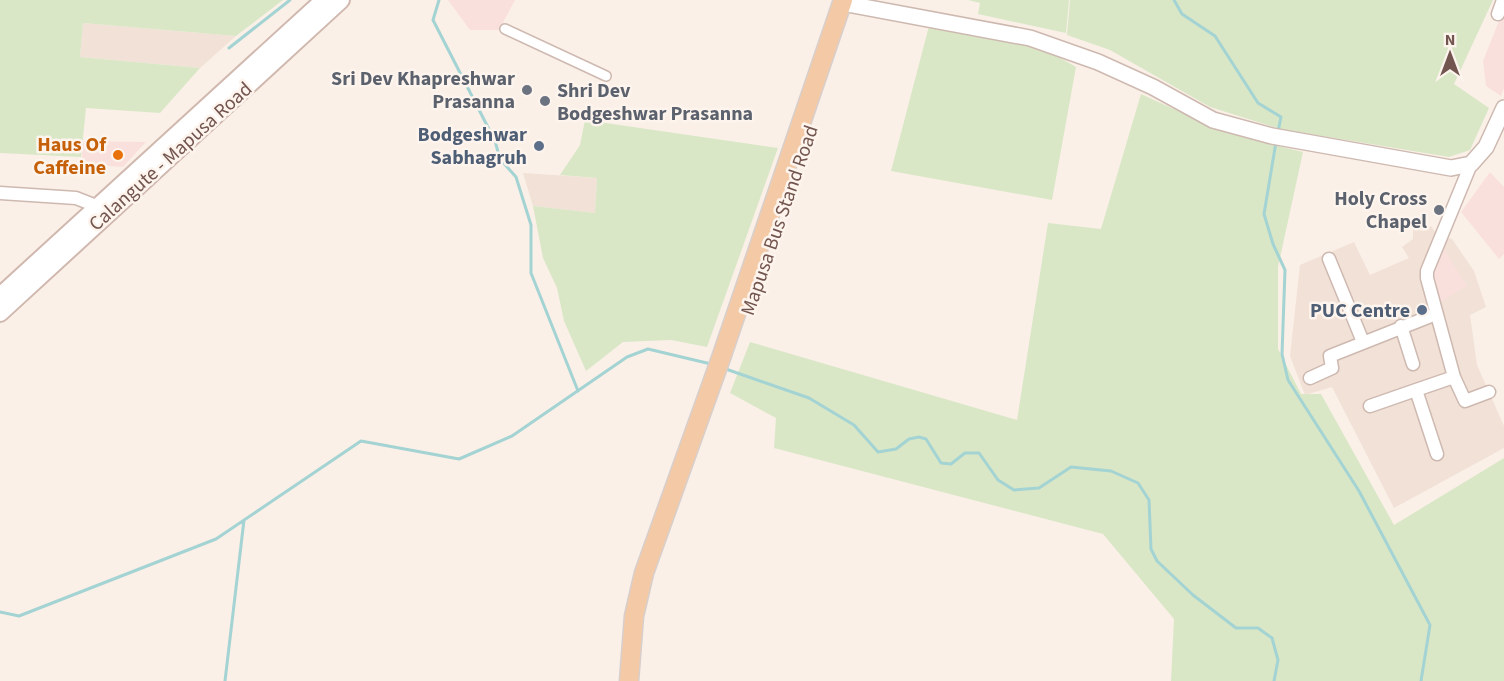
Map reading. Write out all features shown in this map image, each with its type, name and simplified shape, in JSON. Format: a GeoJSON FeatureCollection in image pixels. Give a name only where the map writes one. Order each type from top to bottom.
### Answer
{"type":"FeatureCollection","features":[{"type":"Feature","properties":{"kind":"main road","name":"Calangute - Mapusa Road"},"geometry":{"type":"LineString","coordinates":[[0,313],[103,208],[324,0]]}},
{"type":"Feature","properties":{"kind":"main road","name":"Calangute - Mapusa Road"},"geometry":{"type":"LineString","coordinates":[[0,296],[341,0]]}},
{"type":"Feature","properties":{"kind":"main road","name":"Mapusa Bus Stand Road"},"geometry":{"type":"LineString","coordinates":[[629,681],[634,616],[644,573],[848,2]]}},
{"type":"Feature","properties":{"kind":"street"},"geometry":{"type":"LineString","coordinates":[[1498,14],[1503,0]]}},
{"type":"Feature","properties":{"kind":"street"},"geometry":{"type":"LineString","coordinates":[[848,2],[1030,38],[1098,62],[1162,92],[1213,120],[1276,137],[1451,168],[1471,164]]}},
{"type":"Feature","properties":{"kind":"street"},"geometry":{"type":"LineString","coordinates":[[505,29],[606,76]]}},
{"type":"Feature","properties":{"kind":"street"},"geometry":{"type":"LineString","coordinates":[[1490,392],[1465,401],[1454,377],[1426,271],[1471,164],[1486,147],[1503,114]]}},
{"type":"Feature","properties":{"kind":"street"},"geometry":{"type":"LineString","coordinates":[[0,193],[75,198],[103,208]]}},
{"type":"Feature","properties":{"kind":"street"},"geometry":{"type":"LineString","coordinates":[[1329,259],[1363,342]]}},
{"type":"Feature","properties":{"kind":"street"},"geometry":{"type":"LineString","coordinates":[[1310,378],[1332,368],[1330,356],[1436,314]]}},
{"type":"Feature","properties":{"kind":"street"},"geometry":{"type":"LineString","coordinates":[[1401,326],[1413,364]]}},
{"type":"Feature","properties":{"kind":"street"},"geometry":{"type":"LineString","coordinates":[[1370,406],[1454,377]]}},
{"type":"Feature","properties":{"kind":"street"},"geometry":{"type":"LineString","coordinates":[[1416,390],[1437,454]]}},
{"type":"Feature","properties":{"kind":"shaded area"},"geometry":{"type":"Polygon","coordinates":[[[448,0],[515,0],[499,30],[470,30],[448,0]]]}},
{"type":"Feature","properties":{"kind":"shaded area"},"geometry":{"type":"Polygon","coordinates":[[[1504,8],[1504,88],[1501,96],[1486,86],[1483,61],[1504,8]]]}},
{"type":"Feature","properties":{"kind":"shaded area"},"geometry":{"type":"Polygon","coordinates":[[[83,23],[236,36],[200,68],[80,57],[83,23]]]}},
{"type":"Feature","properties":{"kind":"shaded area"},"geometry":{"type":"Polygon","coordinates":[[[83,141],[146,142],[123,167],[81,164],[83,141]]]}},
{"type":"Feature","properties":{"kind":"shaded area"},"geometry":{"type":"Polygon","coordinates":[[[1490,172],[1504,187],[1504,254],[1499,259],[1461,212],[1490,172]]]}},
{"type":"Feature","properties":{"kind":"shaded area"},"geometry":{"type":"Polygon","coordinates":[[[523,173],[597,178],[595,213],[533,206],[523,173]]]}},
{"type":"Feature","properties":{"kind":"shaded area"},"geometry":{"type":"Polygon","coordinates":[[[1431,226],[1437,235],[1452,239],[1474,271],[1486,307],[1470,315],[1477,365],[1504,426],[1504,448],[1394,508],[1332,387],[1305,395],[1290,356],[1300,265],[1354,242],[1370,275],[1409,258],[1402,247],[1413,239],[1413,228],[1423,231],[1431,226]]]}},
{"type":"Feature","properties":{"kind":"shaded area"},"geometry":{"type":"Polygon","coordinates":[[[1444,249],[1467,286],[1439,303],[1432,279],[1444,249]]]}},
{"type":"Feature","properties":{"kind":"green space"},"geometry":{"type":"Polygon","coordinates":[[[0,0],[283,0],[236,36],[83,23],[80,57],[200,68],[160,113],[86,108],[81,157],[0,153],[0,0]]]}},
{"type":"Feature","properties":{"kind":"green space"},"geometry":{"type":"Polygon","coordinates":[[[968,0],[1069,0],[1066,33],[978,14],[980,3],[968,0]]]}},
{"type":"Feature","properties":{"kind":"green space"},"geometry":{"type":"Polygon","coordinates":[[[1070,0],[1493,0],[1454,84],[1489,108],[1470,150],[1449,157],[1280,129],[1210,107],[1110,50],[1067,35],[1070,0]]]}},
{"type":"Feature","properties":{"kind":"green space"},"geometry":{"type":"Polygon","coordinates":[[[929,26],[1043,48],[1076,67],[1052,200],[891,171],[929,26]]]}},
{"type":"Feature","properties":{"kind":"green space"},"geometry":{"type":"Polygon","coordinates":[[[1141,94],[1220,128],[1303,152],[1278,267],[1278,349],[1301,394],[1321,394],[1394,525],[1504,458],[1504,681],[1171,681],[1174,619],[1103,534],[774,448],[776,418],[730,393],[750,342],[1017,420],[1048,223],[1101,229],[1141,94]]]}},
{"type":"Feature","properties":{"kind":"green space"},"geometry":{"type":"Polygon","coordinates":[[[585,120],[778,148],[707,347],[671,340],[623,342],[586,371],[564,321],[557,288],[543,258],[533,206],[595,213],[597,178],[560,175],[580,145],[585,120]]]}},
{"type":"Feature","properties":{"kind":"waterway"},"geometry":{"type":"LineString","coordinates":[[229,48],[290,0]]}},
{"type":"Feature","properties":{"kind":"waterway"},"geometry":{"type":"LineString","coordinates":[[439,0],[433,20],[495,141],[500,159],[516,177],[531,225],[531,273],[578,391]]}},
{"type":"Feature","properties":{"kind":"waterway"},"geometry":{"type":"LineString","coordinates":[[1174,0],[1182,14],[1215,36],[1258,103],[1281,117],[1278,132]]}},
{"type":"Feature","properties":{"kind":"waterway"},"geometry":{"type":"LineString","coordinates":[[1276,142],[1264,214],[1273,244],[1285,270],[1282,354],[1288,380],[1359,491],[1430,625],[1421,681]]}},
{"type":"Feature","properties":{"kind":"waterway"},"geometry":{"type":"LineString","coordinates":[[0,612],[19,616],[216,539],[361,441],[459,459],[512,436],[627,357],[648,349],[711,364]]}},
{"type":"Feature","properties":{"kind":"waterway"},"geometry":{"type":"LineString","coordinates":[[723,368],[809,398],[854,425],[878,452],[896,449],[909,439],[919,437],[926,439],[941,463],[951,464],[965,453],[979,453],[998,480],[1014,490],[1039,488],[1071,467],[1111,471],[1138,483],[1149,500],[1151,549],[1157,561],[1193,595],[1236,628],[1258,628],[1272,638],[1278,660],[1274,681]]}},
{"type":"Feature","properties":{"kind":"waterway"},"geometry":{"type":"LineString","coordinates":[[225,681],[244,520]]}},
{"type":"Feature","properties":{"kind":"place","name":"Sri Dev Khapreshwar Prasanna"},"geometry":{"type":"Point","coordinates":[527,90]}},
{"type":"Feature","properties":{"kind":"place","name":"Shri Dev Bodgeshwar Prasanna"},"geometry":{"type":"Point","coordinates":[545,101]}},
{"type":"Feature","properties":{"kind":"place","name":"Bodgeshwar Sabhagruh"},"geometry":{"type":"Point","coordinates":[539,146]}},
{"type":"Feature","properties":{"kind":"place","name":"Haus Of Caffeine"},"geometry":{"type":"Point","coordinates":[118,155]}},
{"type":"Feature","properties":{"kind":"place","name":"Holy Cross Chapel"},"geometry":{"type":"Point","coordinates":[1439,210]}},
{"type":"Feature","properties":{"kind":"place","name":"PUC Centre"},"geometry":{"type":"Point","coordinates":[1422,310]}}]}
